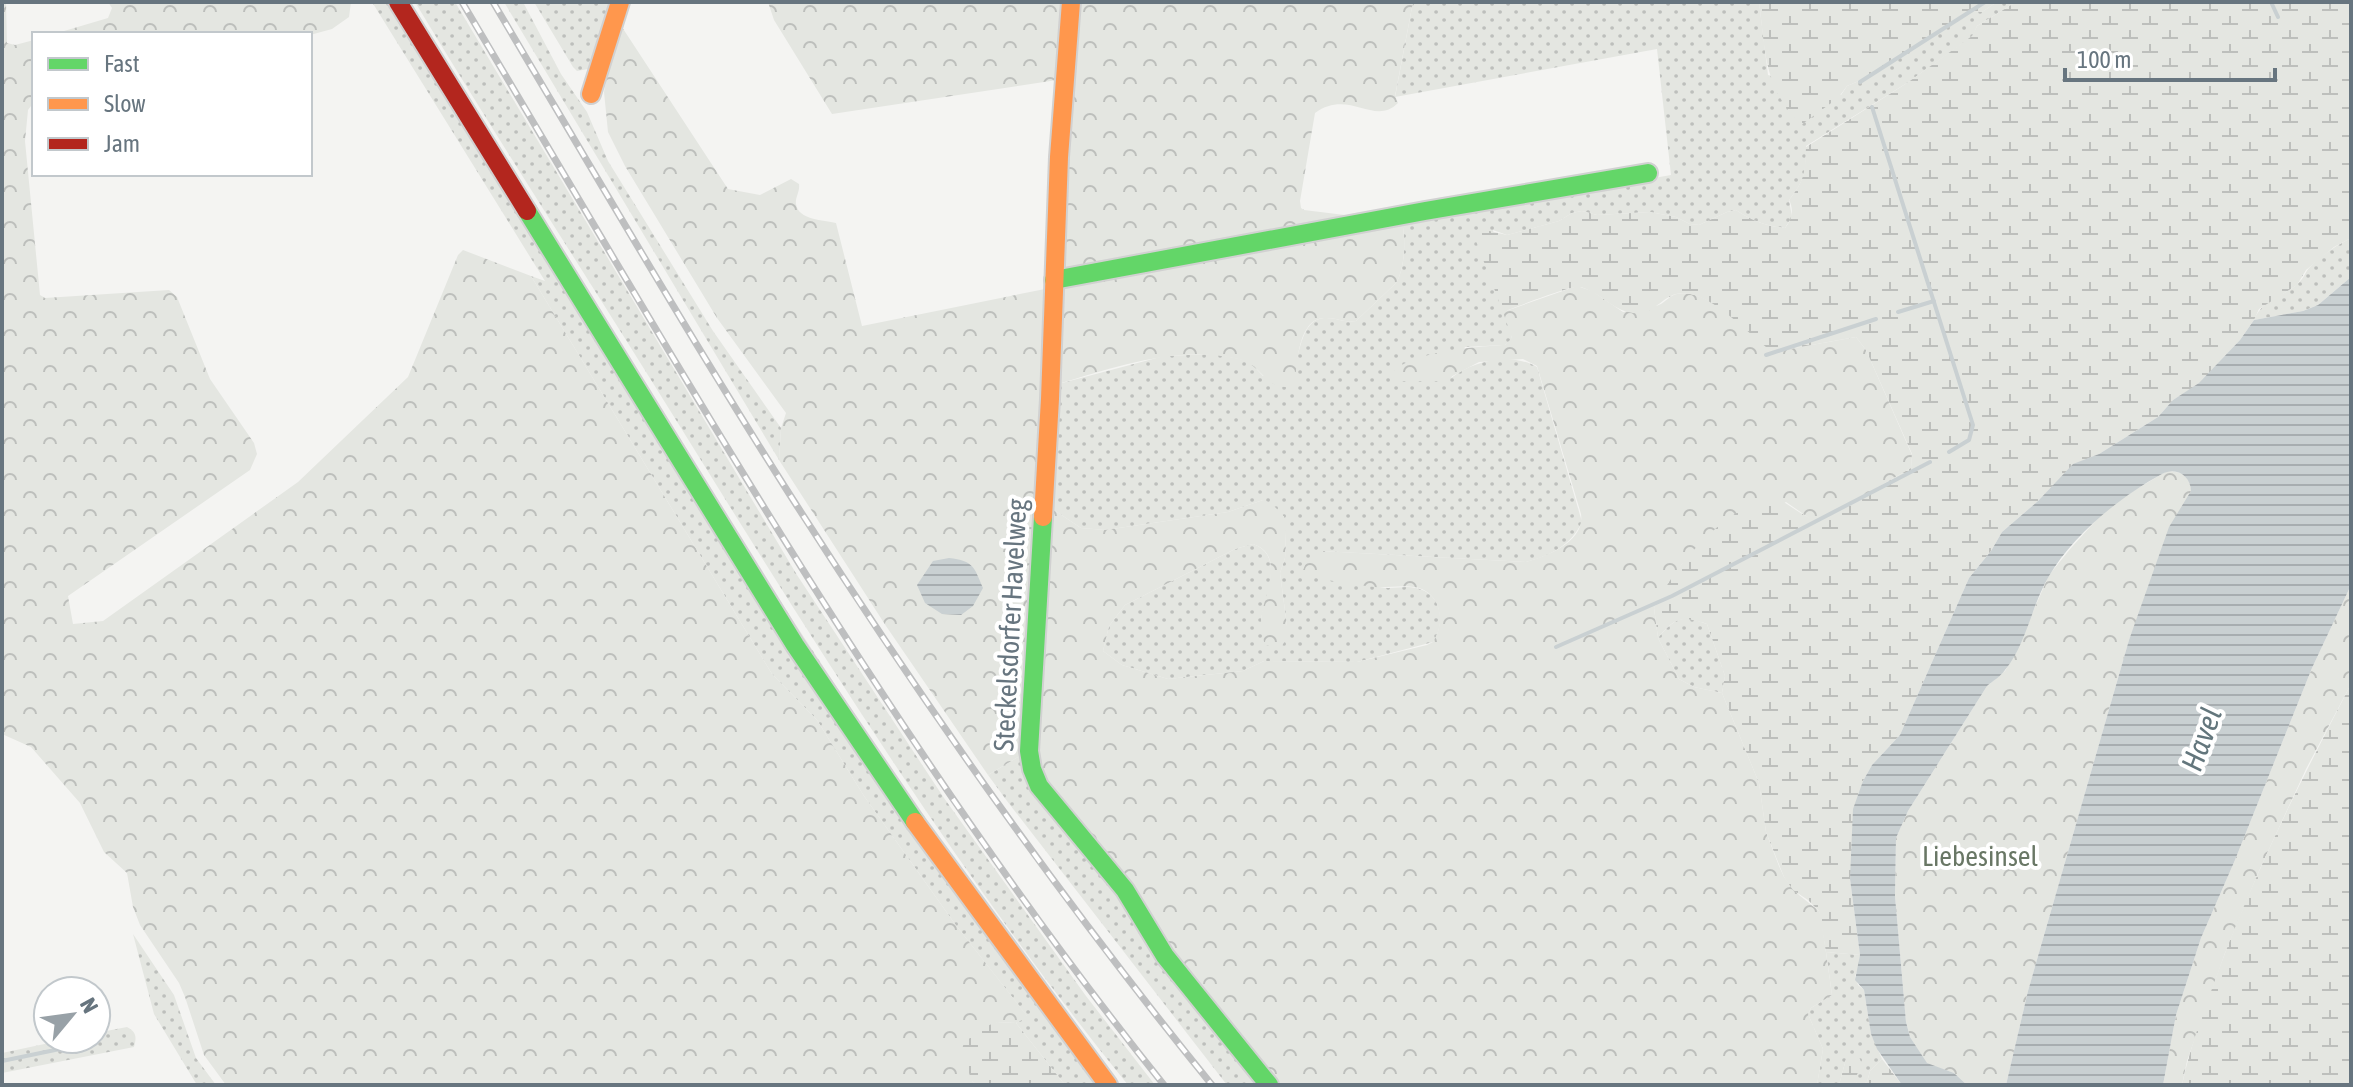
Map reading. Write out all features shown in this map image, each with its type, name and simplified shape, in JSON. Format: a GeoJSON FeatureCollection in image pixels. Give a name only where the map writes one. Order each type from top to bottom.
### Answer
{"type":"FeatureCollection","features":[{"type":"Feature","properties":{"kind":"street"},"geometry":{"type":"LineString","coordinates":[[398,2],[795,645],[936,853],[1108,1085]]}},
{"type":"Feature","properties":{"kind":"street"},"geometry":{"type":"LineString","coordinates":[[591,94],[620,2]]}},
{"type":"Feature","properties":{"kind":"street","name":"Steckelsdorfer Havelweg"},"geometry":{"type":"LineString","coordinates":[[1071,2],[1059,157],[1050,399],[1029,751],[1032,769],[1039,786],[1125,890],[1165,956],[1269,1085]]}},
{"type":"Feature","properties":{"kind":"street"},"geometry":{"type":"LineString","coordinates":[[1054,280],[1648,173]]}},
{"type":"Feature","properties":{"kind":"green space"},"geometry":{"type":"Polygon","coordinates":[[[2,2],[6,2],[7,43],[15,45],[32,41],[32,105],[28,110],[25,141],[40,295],[45,298],[169,290],[177,297],[210,379],[254,443],[257,454],[250,470],[68,596],[73,624],[103,621],[298,482],[408,377],[458,255],[463,250],[531,276],[772,674],[817,720],[864,796],[955,924],[1028,1017],[1016,1023],[997,1022],[972,1081],[977,1085],[226,1085],[204,1055],[179,983],[140,925],[133,907],[127,873],[104,852],[80,803],[31,747],[2,734],[2,2]]]}},
{"type":"Feature","properties":{"kind":"green space"},"geometry":{"type":"Polygon","coordinates":[[[108,2],[351,2],[349,17],[332,29],[312,34],[312,32],[61,32],[108,18],[112,8],[108,2]]]}},
{"type":"Feature","properties":{"kind":"green space"},"geometry":{"type":"Polygon","coordinates":[[[372,2],[387,2],[1098,1085],[1065,1085],[1016,1023],[1027,1016],[955,924],[864,796],[817,720],[772,674],[531,276],[545,281],[372,2]]]}},
{"type":"Feature","properties":{"kind":"green space"},"geometry":{"type":"Polygon","coordinates":[[[415,2],[455,2],[797,575],[944,798],[1086,996],[1155,1085],[1128,1085],[1007,927],[950,846],[786,596],[415,2]]]}},
{"type":"Feature","properties":{"kind":"green space"},"geometry":{"type":"Polygon","coordinates":[[[504,2],[523,2],[561,74],[587,112],[608,161],[713,331],[781,428],[779,460],[504,2]]]}},
{"type":"Feature","properties":{"kind":"green space"},"geometry":{"type":"Polygon","coordinates":[[[534,2],[612,2],[588,69],[577,71],[573,67],[534,2]]]}},
{"type":"Feature","properties":{"kind":"green space"},"geometry":{"type":"Polygon","coordinates":[[[768,2],[1063,2],[1057,80],[832,114],[774,20],[768,2]]]}},
{"type":"Feature","properties":{"kind":"green space"},"geometry":{"type":"Polygon","coordinates":[[[1079,2],[1413,2],[1395,96],[1398,103],[1380,111],[1339,104],[1315,113],[1300,201],[1304,210],[1402,222],[1404,253],[1399,277],[1356,321],[1324,318],[1315,320],[1309,326],[1300,344],[1295,383],[1290,387],[1274,384],[1246,362],[1215,355],[1147,360],[1058,384],[1059,262],[1079,2]]]}},
{"type":"Feature","properties":{"kind":"green space"},"geometry":{"type":"Polygon","coordinates":[[[1413,2],[1759,2],[1768,75],[1841,95],[1847,86],[1875,74],[1969,13],[1982,12],[1997,2],[2016,2],[1977,26],[1973,36],[1907,83],[1806,146],[1804,175],[1789,200],[1792,217],[1785,228],[1759,222],[1736,210],[1699,225],[1650,212],[1597,215],[1582,211],[1559,221],[1507,235],[1493,230],[1512,339],[1505,345],[1465,347],[1451,378],[1470,367],[1493,360],[1516,360],[1537,367],[1582,522],[1572,538],[1558,549],[1526,562],[1321,551],[1374,585],[1425,591],[1439,610],[1439,626],[1433,642],[1357,662],[1264,661],[1243,671],[1168,679],[1122,665],[1103,651],[1109,626],[1125,605],[1235,549],[1253,544],[1263,549],[1271,566],[1261,619],[1287,626],[1280,573],[1285,558],[1286,532],[1263,500],[1228,512],[1105,530],[1081,528],[1051,508],[1058,384],[1164,356],[1214,354],[1250,362],[1263,376],[1297,358],[1305,333],[1312,323],[1324,318],[1356,321],[1396,283],[1404,253],[1402,222],[1671,175],[1657,49],[1395,97],[1413,2]]]}},
{"type":"Feature","properties":{"kind":"green space"},"geometry":{"type":"Polygon","coordinates":[[[1759,2],[1997,2],[1982,12],[1969,13],[1875,74],[1847,86],[1838,98],[1801,125],[1779,96],[1768,68],[1759,2]]]}},
{"type":"Feature","properties":{"kind":"green space"},"geometry":{"type":"Polygon","coordinates":[[[2016,2],[2351,2],[2351,238],[2334,247],[2306,270],[2297,285],[2259,309],[2240,340],[2199,384],[2173,400],[2158,417],[2099,454],[2073,465],[2002,532],[1969,578],[1900,735],[1872,765],[1863,781],[1850,879],[1860,955],[1826,952],[1819,911],[1793,890],[1784,877],[1766,832],[1759,783],[1722,693],[1725,676],[1707,624],[1680,620],[1658,638],[1654,608],[1675,573],[1703,540],[1753,503],[1772,496],[1820,521],[1911,468],[1912,454],[1866,350],[1856,337],[1773,352],[1715,305],[1688,294],[1676,294],[1646,312],[1633,313],[1621,310],[1578,287],[1503,312],[1476,241],[1479,232],[1485,230],[1507,235],[1559,221],[1582,211],[1597,215],[1650,212],[1699,225],[1736,210],[1759,222],[1785,228],[1792,214],[1789,200],[1803,175],[1806,147],[1907,83],[1972,36],[1977,26],[2016,2]]]}},
{"type":"Feature","properties":{"kind":"green space"},"geometry":{"type":"Polygon","coordinates":[[[618,21],[728,189],[760,195],[791,179],[799,184],[796,204],[801,213],[836,223],[862,326],[1045,289],[1023,754],[988,775],[886,626],[779,460],[781,428],[786,413],[717,318],[625,166],[608,132],[604,92],[618,21]]]}},
{"type":"Feature","properties":{"kind":"green space"},"geometry":{"type":"Polygon","coordinates":[[[2351,238],[2351,277],[2318,305],[2303,311],[2254,320],[2264,306],[2296,285],[2319,259],[2351,238]]]}},
{"type":"Feature","properties":{"kind":"green space"},"geometry":{"type":"Polygon","coordinates":[[[1577,286],[1592,291],[1623,312],[1657,306],[1677,294],[1702,298],[1729,314],[1773,352],[1856,337],[1866,350],[1912,455],[1911,468],[1820,521],[1812,520],[1786,502],[1682,564],[1654,608],[1658,638],[1679,679],[1694,687],[1722,693],[1759,783],[1766,832],[1779,866],[1799,895],[1819,911],[1832,995],[1811,1008],[1808,1014],[1823,1049],[1817,1085],[1277,1085],[1049,788],[1038,752],[1051,508],[1081,528],[1105,530],[1228,512],[1263,500],[1271,503],[1284,516],[1285,558],[1280,573],[1287,626],[1282,646],[1278,648],[1264,642],[1261,619],[1271,566],[1263,549],[1253,544],[1235,549],[1125,605],[1109,626],[1103,651],[1122,665],[1168,679],[1243,671],[1264,661],[1357,662],[1427,645],[1433,642],[1437,634],[1440,617],[1430,594],[1409,586],[1375,587],[1306,576],[1303,570],[1306,563],[1321,551],[1526,562],[1554,552],[1571,540],[1581,524],[1581,514],[1537,366],[1523,359],[1479,362],[1443,381],[1398,381],[1391,375],[1399,367],[1426,356],[1505,345],[1512,338],[1503,312],[1577,286]]]}},
{"type":"Feature","properties":{"kind":"green space","name":"Liebesinsel"},"geometry":{"type":"Polygon","coordinates":[[[2167,471],[2184,475],[2190,482],[2191,491],[2129,640],[2028,991],[2006,1085],[1967,1085],[1954,1073],[1927,1064],[1910,1037],[1895,896],[1896,838],[1908,811],[1987,686],[2005,671],[2049,575],[2099,517],[2120,499],[2167,471]]]}},
{"type":"Feature","properties":{"kind":"green space"},"geometry":{"type":"Polygon","coordinates":[[[2351,585],[2351,684],[2306,769],[2259,871],[2225,953],[2187,1061],[2182,1085],[2163,1085],[2176,1015],[2201,938],[2312,668],[2351,585]]]}},
{"type":"Feature","properties":{"kind":"green space"},"geometry":{"type":"Polygon","coordinates":[[[1689,618],[1707,624],[1725,676],[1722,693],[1694,687],[1679,679],[1658,638],[1672,624],[1689,618]]]}},
{"type":"Feature","properties":{"kind":"green space"},"geometry":{"type":"Polygon","coordinates":[[[2351,684],[2351,1085],[2182,1085],[2200,1022],[2259,870],[2351,684]]]}},
{"type":"Feature","properties":{"kind":"green space"},"geometry":{"type":"Polygon","coordinates":[[[1023,754],[1261,1085],[1227,1085],[988,775],[1023,754]]]}},
{"type":"Feature","properties":{"kind":"green space"},"geometry":{"type":"Polygon","coordinates":[[[133,934],[174,995],[196,1058],[216,1085],[197,1085],[154,1014],[133,934]]]}},
{"type":"Feature","properties":{"kind":"green space"},"geometry":{"type":"Polygon","coordinates":[[[1826,952],[1860,955],[1855,976],[1864,990],[1871,1034],[1882,1059],[1870,1071],[1867,1082],[1861,1085],[1853,1081],[1846,1059],[1839,1085],[1817,1085],[1823,1049],[1808,1014],[1811,1008],[1832,995],[1826,952]]]}},
{"type":"Feature","properties":{"kind":"green space"},"geometry":{"type":"Polygon","coordinates":[[[997,1022],[1016,1023],[1065,1085],[977,1085],[972,1081],[961,1052],[964,1043],[982,1028],[997,1022]]]}},
{"type":"Feature","properties":{"kind":"green space"},"geometry":{"type":"Polygon","coordinates":[[[127,1027],[135,1035],[134,1047],[112,1051],[112,1030],[127,1027]]]}},
{"type":"Feature","properties":{"kind":"green space"},"geometry":{"type":"Polygon","coordinates":[[[32,1047],[32,1055],[93,1055],[2,1073],[2,1053],[32,1047]]]}},
{"type":"Feature","properties":{"kind":"green space"},"geometry":{"type":"Polygon","coordinates":[[[1855,1056],[1862,1064],[1854,1081],[1861,1085],[1839,1085],[1846,1059],[1855,1056]]]}},
{"type":"Feature","properties":{"kind":"green space"},"geometry":{"type":"Polygon","coordinates":[[[1882,1059],[1902,1085],[1861,1085],[1867,1082],[1870,1071],[1882,1059]]]}},
{"type":"Feature","properties":{"kind":"water","name":"Havel"},"geometry":{"type":"Polygon","coordinates":[[[2351,277],[2351,585],[2312,668],[2201,938],[2176,1015],[2163,1085],[2006,1085],[2028,991],[2129,640],[2169,527],[2191,491],[2186,477],[2172,471],[2146,483],[2115,505],[2084,532],[2059,561],[2043,587],[2012,660],[1987,686],[1908,811],[1896,838],[1895,896],[1910,1037],[1927,1063],[1954,1073],[1967,1085],[1902,1085],[1877,1049],[1871,1034],[1864,990],[1855,980],[1860,955],[1850,879],[1853,809],[1872,765],[1900,735],[1969,578],[2002,532],[2038,501],[2073,464],[2099,454],[2158,417],[2173,400],[2199,383],[2240,340],[2254,320],[2303,311],[2318,305],[2351,277]]]}},
{"type":"Feature","properties":{"kind":"water"},"geometry":{"type":"Polygon","coordinates":[[[949,558],[972,566],[983,588],[973,606],[961,615],[942,614],[925,603],[917,585],[933,561],[949,558]]]}},
{"type":"Feature","properties":{"kind":"waterway"},"geometry":{"type":"LineString","coordinates":[[1860,82],[1985,2]]}},
{"type":"Feature","properties":{"kind":"waterway"},"geometry":{"type":"LineString","coordinates":[[2271,2],[2278,17]]}},
{"type":"Feature","properties":{"kind":"waterway"},"geometry":{"type":"LineString","coordinates":[[1872,107],[1973,425],[1969,440],[1949,452]]}},
{"type":"Feature","properties":{"kind":"waterway"},"geometry":{"type":"LineString","coordinates":[[1898,312],[1934,301]]}},
{"type":"Feature","properties":{"kind":"waterway"},"geometry":{"type":"LineString","coordinates":[[1766,355],[1876,319]]}},
{"type":"Feature","properties":{"kind":"waterway"},"geometry":{"type":"LineString","coordinates":[[1556,647],[1672,596],[1930,462]]}},
{"type":"Feature","properties":{"kind":"waterway"},"geometry":{"type":"LineString","coordinates":[[2,1061],[32,1055]]}},
{"type":"Feature","properties":{"kind":"railway"},"geometry":{"type":"LineString","coordinates":[[462,2],[710,418],[881,692],[971,826],[1065,957],[1164,1085]]}},
{"type":"Feature","properties":{"kind":"railway"},"geometry":{"type":"LineString","coordinates":[[493,2],[714,373],[889,647],[992,796],[1100,942],[1212,1085]]}},
{"type":"Feature","properties":{"kind":"traffic: fast"},"geometry":{"type":"LineString","coordinates":[[1054,280],[1648,173]]}},
{"type":"Feature","properties":{"kind":"traffic: fast"},"geometry":{"type":"LineString","coordinates":[[527,211],[795,645],[915,822]]}},
{"type":"Feature","properties":{"kind":"traffic: fast"},"geometry":{"type":"LineString","coordinates":[[1043,517],[1029,751],[1032,769],[1039,786],[1125,890],[1165,956],[1269,1085]]}},
{"type":"Feature","properties":{"kind":"traffic: slow"},"geometry":{"type":"LineString","coordinates":[[591,94],[620,2]]}},
{"type":"Feature","properties":{"kind":"traffic: slow"},"geometry":{"type":"LineString","coordinates":[[1043,517],[1059,157],[1071,2]]}},
{"type":"Feature","properties":{"kind":"traffic: slow"},"geometry":{"type":"LineString","coordinates":[[915,822],[1108,1085]]}},
{"type":"Feature","properties":{"kind":"traffic: jam"},"geometry":{"type":"LineString","coordinates":[[398,2],[527,211]]}}]}
